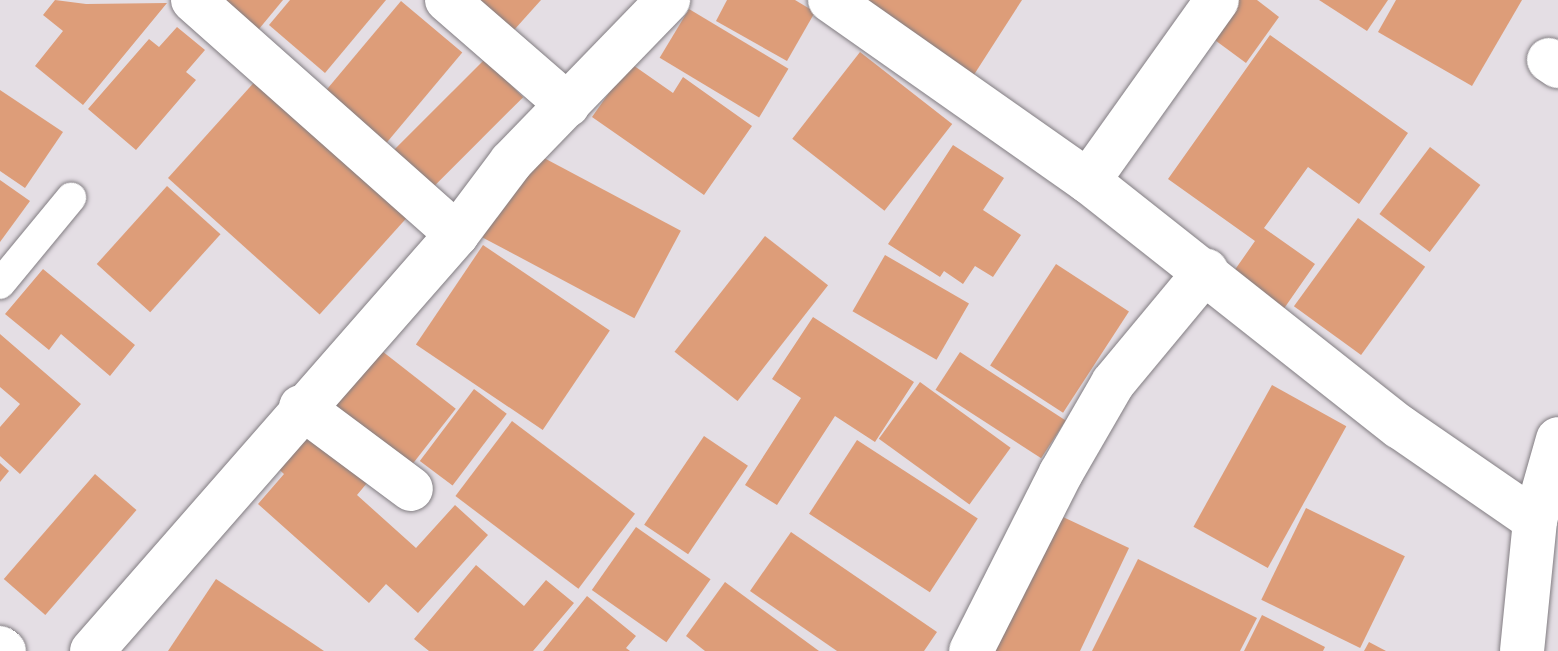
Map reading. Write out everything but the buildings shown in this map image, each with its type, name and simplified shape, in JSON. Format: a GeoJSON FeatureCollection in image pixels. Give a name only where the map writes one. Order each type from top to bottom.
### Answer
{"type":"FeatureCollection","features":[{"type":"Feature","properties":{"kind":"street"},"geometry":{"type":"LineString","coordinates":[[193,0],[457,234]]}},
{"type":"Feature","properties":{"kind":"street"},"geometry":{"type":"LineString","coordinates":[[447,0],[568,105]]}},
{"type":"Feature","properties":{"kind":"street"},"geometry":{"type":"LineString","coordinates":[[92,651],[301,407],[457,234],[511,162],[668,0]]}},
{"type":"Feature","properties":{"kind":"street"},"geometry":{"type":"LineString","coordinates":[[830,0],[1088,181],[1412,436],[1535,520]]}},
{"type":"Feature","properties":{"kind":"street"},"geometry":{"type":"LineString","coordinates":[[1088,181],[1217,0]]}},
{"type":"Feature","properties":{"kind":"street"},"geometry":{"type":"LineString","coordinates":[[971,651],[1061,473],[1113,383],[1206,271]]}},
{"type":"Feature","properties":{"kind":"street"},"geometry":{"type":"LineString","coordinates":[[301,407],[411,489]]}},
{"type":"Feature","properties":{"kind":"street"},"geometry":{"type":"LineString","coordinates":[[1522,651],[1535,520],[1558,439]]}},
{"type":"Feature","properties":{"kind":"lane"},"geometry":{"type":"LineString","coordinates":[[0,284],[71,198]]}}]}
